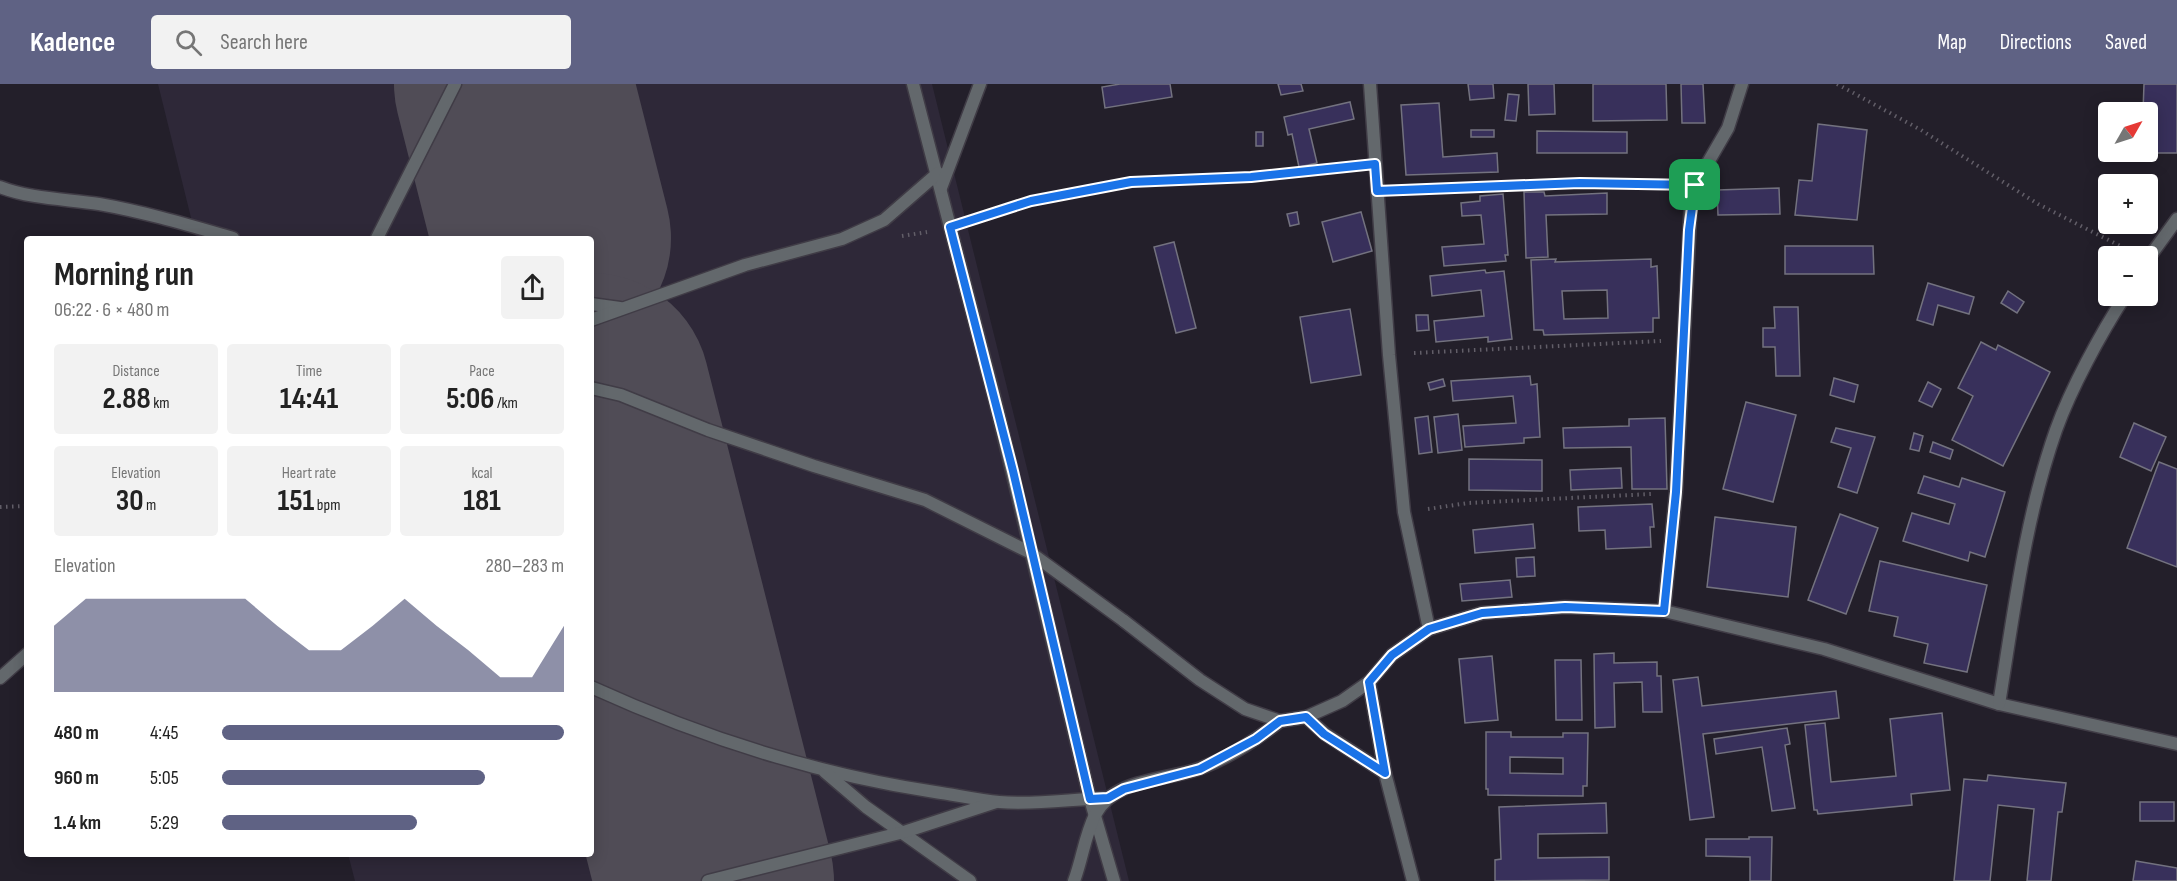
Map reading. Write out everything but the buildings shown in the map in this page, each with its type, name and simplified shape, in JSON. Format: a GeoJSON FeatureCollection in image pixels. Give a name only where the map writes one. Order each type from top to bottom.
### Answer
{"type":"FeatureCollection","features":[{"type":"Feature","properties":{"kind":"street"},"geometry":{"type":"LineString","coordinates":[[378,236],[455,84]]}},
{"type":"Feature","properties":{"kind":"street"},"geometry":{"type":"LineString","coordinates":[[913,84],[938,173],[1003,431],[1090,799],[1114,881]]}},
{"type":"Feature","properties":{"kind":"street"},"geometry":{"type":"LineString","coordinates":[[941,188],[980,84]]}},
{"type":"Feature","properties":{"kind":"street"},"geometry":{"type":"LineString","coordinates":[[1370,84],[1389,355],[1404,512],[1429,629]]}},
{"type":"Feature","properties":{"kind":"street"},"geometry":{"type":"LineString","coordinates":[[1664,611],[1676,492],[1690,209],[1695,185],[1728,128],[1742,84]]}},
{"type":"Feature","properties":{"kind":"street"},"geometry":{"type":"LineString","coordinates":[[594,319],[746,265],[842,239],[884,220],[938,173]]}},
{"type":"Feature","properties":{"kind":"street"},"geometry":{"type":"LineString","coordinates":[[0,187],[46,198],[99,204],[163,217],[225,236]]}},
{"type":"Feature","properties":{"kind":"street"},"geometry":{"type":"LineString","coordinates":[[2157,246],[2177,219]]}},
{"type":"Feature","properties":{"kind":"street"},"geometry":{"type":"LineString","coordinates":[[594,304],[620,308]]}},
{"type":"Feature","properties":{"kind":"street"},"geometry":{"type":"LineString","coordinates":[[1999,704],[2024,547],[2056,429],[2105,327],[2119,306]]}},
{"type":"Feature","properties":{"kind":"street"},"geometry":{"type":"LineString","coordinates":[[594,389],[621,395],[708,430],[814,466],[925,500],[1031,553],[1200,680],[1245,709],[1280,721],[1306,717],[1342,701],[1369,682],[1392,655],[1429,629],[1482,613],[1565,607],[1664,611],[1824,650],[1999,704],[2177,744]]}},
{"type":"Feature","properties":{"kind":"street"},"geometry":{"type":"LineString","coordinates":[[0,678],[24,657]]}},
{"type":"Feature","properties":{"kind":"street"},"geometry":{"type":"LineString","coordinates":[[1369,682],[1385,773],[1413,881]]}},
{"type":"Feature","properties":{"kind":"street"},"geometry":{"type":"LineString","coordinates":[[594,688],[703,734],[824,771],[906,788],[998,802],[1044,803],[1108,798]]}},
{"type":"Feature","properties":{"kind":"street"},"geometry":{"type":"LineString","coordinates":[[1306,717],[1324,734],[1385,773]]}},
{"type":"Feature","properties":{"kind":"street"},"geometry":{"type":"LineString","coordinates":[[1074,881],[1096,814],[1108,798],[1124,789],[1200,769],[1256,739],[1280,721]]}},
{"type":"Feature","properties":{"kind":"street"},"geometry":{"type":"LineString","coordinates":[[824,771],[866,807],[970,881]]}},
{"type":"Feature","properties":{"kind":"street"},"geometry":{"type":"LineString","coordinates":[[708,881],[904,832],[998,802]]}},
{"type":"Feature","properties":{"kind":"path"},"geometry":{"type":"LineString","coordinates":[[1837,84],[1921,130],[2038,204],[2118,246]]}},
{"type":"Feature","properties":{"kind":"path"},"geometry":{"type":"LineString","coordinates":[[950,227],[1031,201],[1131,182],[1251,177],[1375,164]]}},
{"type":"Feature","properties":{"kind":"path"},"geometry":{"type":"LineString","coordinates":[[1377,191],[1580,183],[1695,185]]}},
{"type":"Feature","properties":{"kind":"path"},"geometry":{"type":"LineString","coordinates":[[1389,355],[1682,340]]}},
{"type":"Feature","properties":{"kind":"path"},"geometry":{"type":"LineString","coordinates":[[1404,512],[1468,503],[1676,492]]}},
{"type":"Feature","properties":{"kind":"path"},"geometry":{"type":"LineString","coordinates":[[0,507],[24,506]]}},
{"type":"Feature","properties":{"kind":"shaded area"},"geometry":{"type":"Polygon","coordinates":[[[158,84],[932,84],[1129,881],[355,881],[349,857],[594,857],[594,236],[196,236],[158,84]]]}},
{"type":"Feature","properties":{"kind":"runway"},"geometry":{"type":"LineString","coordinates":[[513,84],[551,236]]}},
{"type":"Feature","properties":{"kind":"runway"},"geometry":{"type":"LineString","coordinates":[[594,404],[715,881]]}},
{"type":"Feature","properties":{"kind":"route"},"geometry":{"type":"LineString","coordinates":[[1375,164],[1377,191],[1580,183],[1695,185],[1691,199],[1682,340],[1676,492],[1664,611],[1565,607],[1482,613],[1429,629],[1392,655],[1369,682],[1385,773],[1324,734],[1306,717],[1280,721],[1256,739],[1200,769],[1124,789],[1108,798],[1090,799],[1013,471],[950,227],[1031,201],[1131,182],[1181,178],[1251,177],[1375,164]]}}]}
